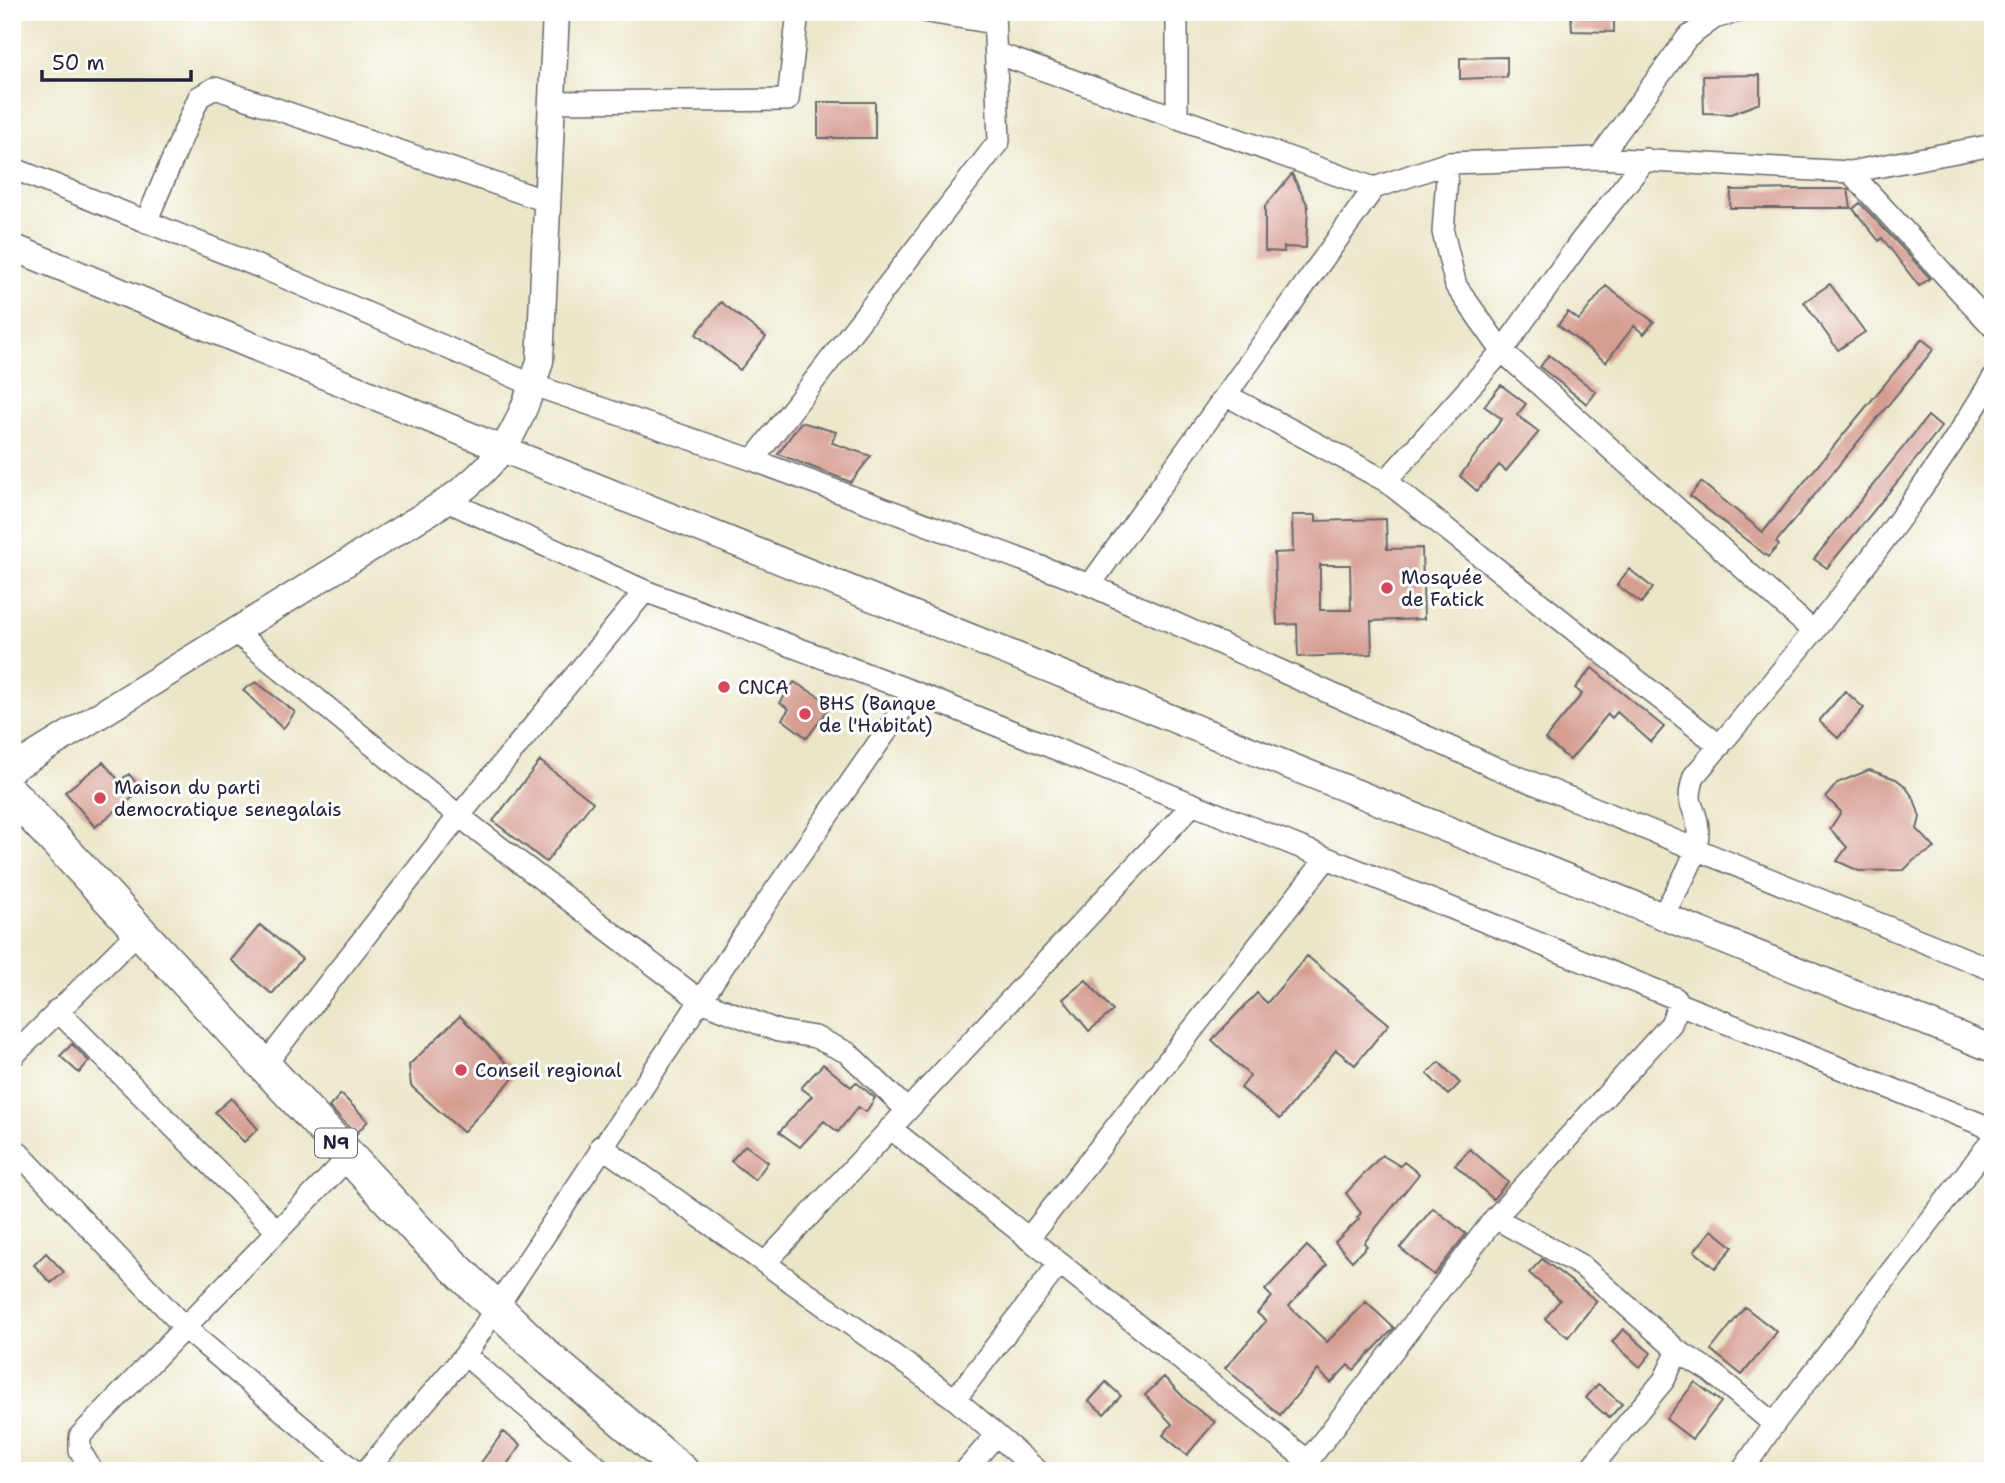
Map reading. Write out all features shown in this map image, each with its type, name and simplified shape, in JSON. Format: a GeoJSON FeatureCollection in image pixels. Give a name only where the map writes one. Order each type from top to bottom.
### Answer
{"type":"FeatureCollection","features":[{"type":"Feature","properties":{"kind":"main road","name":"N9"},"geometry":{"type":"LineString","coordinates":[[12,794],[420,1233],[545,1355],[682,1471]]}},
{"type":"Feature","properties":{"kind":"street"},"geometry":{"type":"LineString","coordinates":[[12,769],[447,501],[480,478],[505,450],[533,385],[540,361],[556,12]]}},
{"type":"Feature","properties":{"kind":"street"},"geometry":{"type":"LineString","coordinates":[[552,102],[788,100],[798,12]]}},
{"type":"Feature","properties":{"kind":"street"},"geometry":{"type":"LineString","coordinates":[[753,460],[999,141],[994,17],[928,12]]}},
{"type":"Feature","properties":{"kind":"street"},"geometry":{"type":"LineString","coordinates":[[1177,12],[1177,118]]}},
{"type":"Feature","properties":{"kind":"street"},"geometry":{"type":"LineString","coordinates":[[1599,158],[1687,38],[1714,18],[1736,12]]}},
{"type":"Feature","properties":{"kind":"street"},"geometry":{"type":"LineString","coordinates":[[996,53],[1374,188]]}},
{"type":"Feature","properties":{"kind":"street"},"geometry":{"type":"LineString","coordinates":[[146,222],[199,97],[215,88],[546,201]]}},
{"type":"Feature","properties":{"kind":"street"},"geometry":{"type":"LineString","coordinates":[[1090,585],[1374,188],[1448,163],[1646,159],[1850,172],[1993,145]]}},
{"type":"Feature","properties":{"kind":"street"},"geometry":{"type":"LineString","coordinates":[[1386,481],[1502,351],[1580,242],[1646,159]]}},
{"type":"Feature","properties":{"kind":"street"},"geometry":{"type":"LineString","coordinates":[[1448,163],[1443,232],[1456,286],[1502,351],[1814,632]]}},
{"type":"Feature","properties":{"kind":"street"},"geometry":{"type":"LineString","coordinates":[[12,168],[533,385],[753,460],[1090,585],[1496,768],[1993,970]]}},
{"type":"Feature","properties":{"kind":"street"},"geometry":{"type":"LineString","coordinates":[[1850,172],[1993,327]]}},
{"type":"Feature","properties":{"kind":"street"},"geometry":{"type":"LineString","coordinates":[[12,247],[505,450],[1993,1049]]}},
{"type":"Feature","properties":{"kind":"street"},"geometry":{"type":"LineString","coordinates":[[1663,915],[1696,851],[1698,826],[1687,799],[1694,776],[1814,632],[1953,446],[1993,378]]}},
{"type":"Feature","properties":{"kind":"street"},"geometry":{"type":"LineString","coordinates":[[1226,396],[1386,481],[1720,746]]}},
{"type":"Feature","properties":{"kind":"street"},"geometry":{"type":"LineString","coordinates":[[447,501],[645,591],[914,692],[1993,1129]]}},
{"type":"Feature","properties":{"kind":"street"},"geometry":{"type":"LineString","coordinates":[[264,1066],[459,816],[645,591]]}},
{"type":"Feature","properties":{"kind":"street"},"geometry":{"type":"LineString","coordinates":[[234,631],[459,816],[701,1001],[778,1031],[815,1037],[848,1053],[907,1110]]}},
{"type":"Feature","properties":{"kind":"street"},"geometry":{"type":"LineString","coordinates":[[366,1471],[466,1355],[601,1146],[825,817],[914,692]]}},
{"type":"Feature","properties":{"kind":"street"},"geometry":{"type":"LineString","coordinates":[[765,1263],[1193,804]]}},
{"type":"Feature","properties":{"kind":"street"},"geometry":{"type":"LineString","coordinates":[[1028,1239],[1328,858]]}},
{"type":"Feature","properties":{"kind":"street"},"geometry":{"type":"LineString","coordinates":[[12,1057],[138,932]]}},
{"type":"Feature","properties":{"kind":"street"},"geometry":{"type":"LineString","coordinates":[[890,1128],[1304,1466],[1495,1218],[1671,1024],[1679,1004]]}},
{"type":"Feature","properties":{"kind":"street"},"geometry":{"type":"LineString","coordinates":[[57,1010],[276,1230]]}},
{"type":"Feature","properties":{"kind":"street"},"geometry":{"type":"LineString","coordinates":[[1752,1467],[1773,1424],[1993,1139]]}},
{"type":"Feature","properties":{"kind":"street"},"geometry":{"type":"LineString","coordinates":[[12,1146],[186,1329],[354,1471]]}},
{"type":"Feature","properties":{"kind":"street"},"geometry":{"type":"LineString","coordinates":[[601,1146],[955,1399],[1038,1471]]}},
{"type":"Feature","properties":{"kind":"street"},"geometry":{"type":"LineString","coordinates":[[92,1471],[80,1451],[80,1436],[349,1157]]}},
{"type":"Feature","properties":{"kind":"street"},"geometry":{"type":"LineString","coordinates":[[1495,1218],[1582,1266],[1678,1352],[1710,1371],[1773,1424]]}},
{"type":"Feature","properties":{"kind":"street"},"geometry":{"type":"LineString","coordinates":[[955,1399],[1059,1264]]}},
{"type":"Feature","properties":{"kind":"street"},"geometry":{"type":"LineString","coordinates":[[1588,1471],[1664,1380],[1678,1352]]}},
{"type":"Feature","properties":{"kind":"street"},"geometry":{"type":"LineString","coordinates":[[466,1355],[602,1471]]}},
{"type":"Feature","properties":{"kind":"street"},"geometry":{"type":"LineString","coordinates":[[965,1471],[996,1435]]}},
{"type":"Feature","properties":{"kind":"building"},"geometry":{"type":"Polygon","coordinates":[[[1571,12],[1614,12],[1614,32],[1572,31],[1571,12]]]}},
{"type":"Feature","properties":{"kind":"building"},"geometry":{"type":"Polygon","coordinates":[[[1507,57],[1507,77],[1460,79],[1460,58],[1507,57]]]}},
{"type":"Feature","properties":{"kind":"building"},"geometry":{"type":"Polygon","coordinates":[[[1760,75],[1760,103],[1731,114],[1704,113],[1703,76],[1760,75]]]}},
{"type":"Feature","properties":{"kind":"building"},"geometry":{"type":"Polygon","coordinates":[[[818,102],[875,102],[875,138],[818,138],[818,102]]]}},
{"type":"Feature","properties":{"kind":"building"},"geometry":{"type":"Polygon","coordinates":[[[1292,174],[1308,206],[1306,248],[1284,247],[1284,252],[1265,251],[1265,206],[1292,174]]]}},
{"type":"Feature","properties":{"kind":"building"},"geometry":{"type":"Polygon","coordinates":[[[1848,189],[1851,208],[1730,208],[1731,190],[1848,189]]]}},
{"type":"Feature","properties":{"kind":"building"},"geometry":{"type":"Polygon","coordinates":[[[1860,203],[1930,278],[1919,286],[1882,238],[1879,241],[1853,209],[1860,203]]]}},
{"type":"Feature","properties":{"kind":"building"},"geometry":{"type":"Polygon","coordinates":[[[1830,284],[1865,332],[1838,350],[1804,302],[1830,284]]]}},
{"type":"Feature","properties":{"kind":"building"},"geometry":{"type":"Polygon","coordinates":[[[1606,286],[1654,322],[1644,334],[1634,326],[1606,362],[1558,325],[1568,312],[1579,320],[1606,286]]]}},
{"type":"Feature","properties":{"kind":"building"},"geometry":{"type":"Polygon","coordinates":[[[721,302],[766,337],[740,370],[696,334],[721,302]]]}},
{"type":"Feature","properties":{"kind":"building"},"geometry":{"type":"Polygon","coordinates":[[[1922,339],[1934,349],[1776,542],[1779,545],[1768,557],[1690,496],[1701,482],[1763,532],[1922,339]]]}},
{"type":"Feature","properties":{"kind":"building"},"geometry":{"type":"Polygon","coordinates":[[[1549,355],[1596,392],[1587,404],[1540,367],[1549,355]]]}},
{"type":"Feature","properties":{"kind":"building"},"geometry":{"type":"Polygon","coordinates":[[[1501,385],[1526,404],[1517,415],[1539,432],[1506,471],[1499,465],[1477,491],[1460,476],[1502,419],[1484,406],[1501,385]]]}},
{"type":"Feature","properties":{"kind":"building"},"geometry":{"type":"Polygon","coordinates":[[[1928,416],[1941,427],[1916,459],[1827,568],[1814,559],[1928,416]]]}},
{"type":"Feature","properties":{"kind":"building"},"geometry":{"type":"Polygon","coordinates":[[[801,422],[836,432],[832,443],[871,456],[851,482],[778,454],[801,422]]]}},
{"type":"Feature","properties":{"kind":"building","name":"Mosquée de Fatick"},"geometry":{"type":"Polygon","coordinates":[[[1292,515],[1316,515],[1316,521],[1386,519],[1387,549],[1422,548],[1424,619],[1371,621],[1372,654],[1298,657],[1297,624],[1277,625],[1274,553],[1293,552],[1292,515]],[[1320,565],[1320,610],[1351,610],[1350,565],[1320,565]]]}},
{"type":"Feature","properties":{"kind":"building"},"geometry":{"type":"Polygon","coordinates":[[[1629,569],[1653,588],[1641,603],[1617,585],[1629,569]]]}},
{"type":"Feature","properties":{"kind":"building"},"geometry":{"type":"Polygon","coordinates":[[[1592,668],[1664,727],[1651,742],[1617,712],[1612,718],[1608,714],[1570,760],[1545,739],[1582,694],[1575,688],[1592,668]]]}},
{"type":"Feature","properties":{"kind":"building"},"geometry":{"type":"Polygon","coordinates":[[[256,682],[295,712],[283,729],[243,690],[256,682]]]}},
{"type":"Feature","properties":{"kind":"building","name":"BHS (Banque de l'Habitat)"},"geometry":{"type":"Polygon","coordinates":[[[794,682],[832,704],[807,738],[782,719],[789,709],[780,703],[794,682]]]}},
{"type":"Feature","properties":{"kind":"building"},"geometry":{"type":"Polygon","coordinates":[[[1845,691],[1864,708],[1838,738],[1819,721],[1845,691]]]}},
{"type":"Feature","properties":{"kind":"building"},"geometry":{"type":"Polygon","coordinates":[[[540,761],[593,802],[546,862],[493,821],[540,761]]]}},
{"type":"Feature","properties":{"kind":"building","name":"Maison du parti democratique senegalais"},"geometry":{"type":"Polygon","coordinates":[[[103,762],[119,781],[129,774],[142,790],[95,827],[65,792],[103,762]]]}},
{"type":"Feature","properties":{"kind":"building"},"geometry":{"type":"Polygon","coordinates":[[[1869,770],[1896,779],[1905,786],[1914,799],[1920,817],[1917,829],[1935,848],[1914,860],[1904,870],[1859,871],[1837,861],[1847,847],[1830,829],[1841,812],[1826,797],[1837,783],[1869,770]]]}},
{"type":"Feature","properties":{"kind":"building"},"geometry":{"type":"Polygon","coordinates":[[[260,925],[302,959],[272,994],[231,960],[260,925]]]}},
{"type":"Feature","properties":{"kind":"building"},"geometry":{"type":"Polygon","coordinates":[[[1307,956],[1389,1024],[1355,1065],[1336,1050],[1280,1119],[1241,1088],[1250,1076],[1212,1040],[1257,993],[1267,1003],[1307,956]]]}},
{"type":"Feature","properties":{"kind":"building"},"geometry":{"type":"Polygon","coordinates":[[[1086,980],[1113,1011],[1089,1031],[1063,999],[1086,980]]]}},
{"type":"Feature","properties":{"kind":"building","name":"Conseil regional"},"geometry":{"type":"Polygon","coordinates":[[[460,1016],[517,1074],[463,1132],[411,1086],[409,1065],[460,1016]]]}},
{"type":"Feature","properties":{"kind":"building"},"geometry":{"type":"Polygon","coordinates":[[[72,1044],[89,1061],[79,1073],[60,1056],[72,1044]]]}},
{"type":"Feature","properties":{"kind":"building"},"geometry":{"type":"Polygon","coordinates":[[[1439,1062],[1460,1083],[1448,1095],[1427,1074],[1439,1062]]]}},
{"type":"Feature","properties":{"kind":"building"},"geometry":{"type":"Polygon","coordinates":[[[823,1064],[851,1087],[856,1082],[875,1098],[866,1112],[858,1107],[838,1132],[824,1121],[800,1147],[779,1132],[812,1096],[801,1088],[823,1064]]]}},
{"type":"Feature","properties":{"kind":"building"},"geometry":{"type":"Polygon","coordinates":[[[341,1094],[368,1121],[356,1134],[329,1107],[341,1094]]]}},
{"type":"Feature","properties":{"kind":"building"},"geometry":{"type":"Polygon","coordinates":[[[231,1098],[258,1129],[244,1142],[215,1112],[231,1098]]]}},
{"type":"Feature","properties":{"kind":"building"},"geometry":{"type":"Polygon","coordinates":[[[745,1145],[768,1162],[755,1180],[731,1161],[745,1145]]]}},
{"type":"Feature","properties":{"kind":"building"},"geometry":{"type":"Polygon","coordinates":[[[1470,1149],[1508,1182],[1493,1199],[1455,1165],[1470,1149]]]}},
{"type":"Feature","properties":{"kind":"building"},"geometry":{"type":"Polygon","coordinates":[[[1382,1155],[1400,1166],[1404,1162],[1419,1174],[1364,1243],[1367,1246],[1352,1261],[1335,1242],[1359,1219],[1357,1218],[1361,1213],[1346,1193],[1382,1155]]]}},
{"type":"Feature","properties":{"kind":"building"},"geometry":{"type":"Polygon","coordinates":[[[1433,1208],[1466,1234],[1434,1275],[1400,1248],[1433,1208]]]}},
{"type":"Feature","properties":{"kind":"building"},"geometry":{"type":"Polygon","coordinates":[[[1712,1230],[1733,1247],[1715,1268],[1694,1251],[1712,1230]]]}},
{"type":"Feature","properties":{"kind":"building"},"geometry":{"type":"Polygon","coordinates":[[[1307,1246],[1327,1265],[1289,1306],[1327,1342],[1366,1302],[1394,1328],[1354,1370],[1348,1365],[1331,1383],[1318,1370],[1280,1415],[1225,1368],[1266,1321],[1257,1313],[1272,1297],[1265,1290],[1307,1246]]]}},
{"type":"Feature","properties":{"kind":"building"},"geometry":{"type":"Polygon","coordinates":[[[46,1253],[64,1272],[51,1283],[34,1265],[46,1253]]]}},
{"type":"Feature","properties":{"kind":"building"},"geometry":{"type":"Polygon","coordinates":[[[1542,1259],[1597,1301],[1568,1337],[1545,1319],[1560,1300],[1529,1273],[1542,1259]]]}},
{"type":"Feature","properties":{"kind":"building"},"geometry":{"type":"Polygon","coordinates":[[[1745,1307],[1777,1332],[1742,1375],[1711,1350],[1745,1307]]]}},
{"type":"Feature","properties":{"kind":"building"},"geometry":{"type":"Polygon","coordinates":[[[1623,1329],[1651,1353],[1640,1367],[1612,1342],[1623,1329]]]}},
{"type":"Feature","properties":{"kind":"building"},"geometry":{"type":"Polygon","coordinates":[[[1164,1377],[1189,1403],[1215,1422],[1187,1455],[1163,1435],[1172,1424],[1145,1395],[1164,1377]]]}},
{"type":"Feature","properties":{"kind":"building"},"geometry":{"type":"Polygon","coordinates":[[[1106,1382],[1121,1396],[1104,1414],[1089,1401],[1106,1382]]]}},
{"type":"Feature","properties":{"kind":"building"},"geometry":{"type":"Polygon","coordinates":[[[1695,1382],[1721,1402],[1692,1439],[1666,1419],[1695,1382]]]}},
{"type":"Feature","properties":{"kind":"building"},"geometry":{"type":"Polygon","coordinates":[[[1598,1384],[1622,1404],[1609,1418],[1586,1398],[1598,1384]]]}},
{"type":"Feature","properties":{"kind":"building"},"geometry":{"type":"Polygon","coordinates":[[[503,1432],[521,1445],[502,1471],[475,1471],[503,1432]]]}},
{"type":"Feature","properties":{"kind":"place","name":"Mosquée de Fatick"},"geometry":{"type":"Point","coordinates":[1387,588]}},
{"type":"Feature","properties":{"kind":"place","name":"CNCA"},"geometry":{"type":"Point","coordinates":[724,687]}},
{"type":"Feature","properties":{"kind":"place","name":"BHS (Banque de l'Habitat)"},"geometry":{"type":"Point","coordinates":[805,714]}},
{"type":"Feature","properties":{"kind":"place","name":"Maison du parti democratique senegalais"},"geometry":{"type":"Point","coordinates":[100,798]}},
{"type":"Feature","properties":{"kind":"place","name":"Conseil regional"},"geometry":{"type":"Point","coordinates":[461,1070]}}]}
